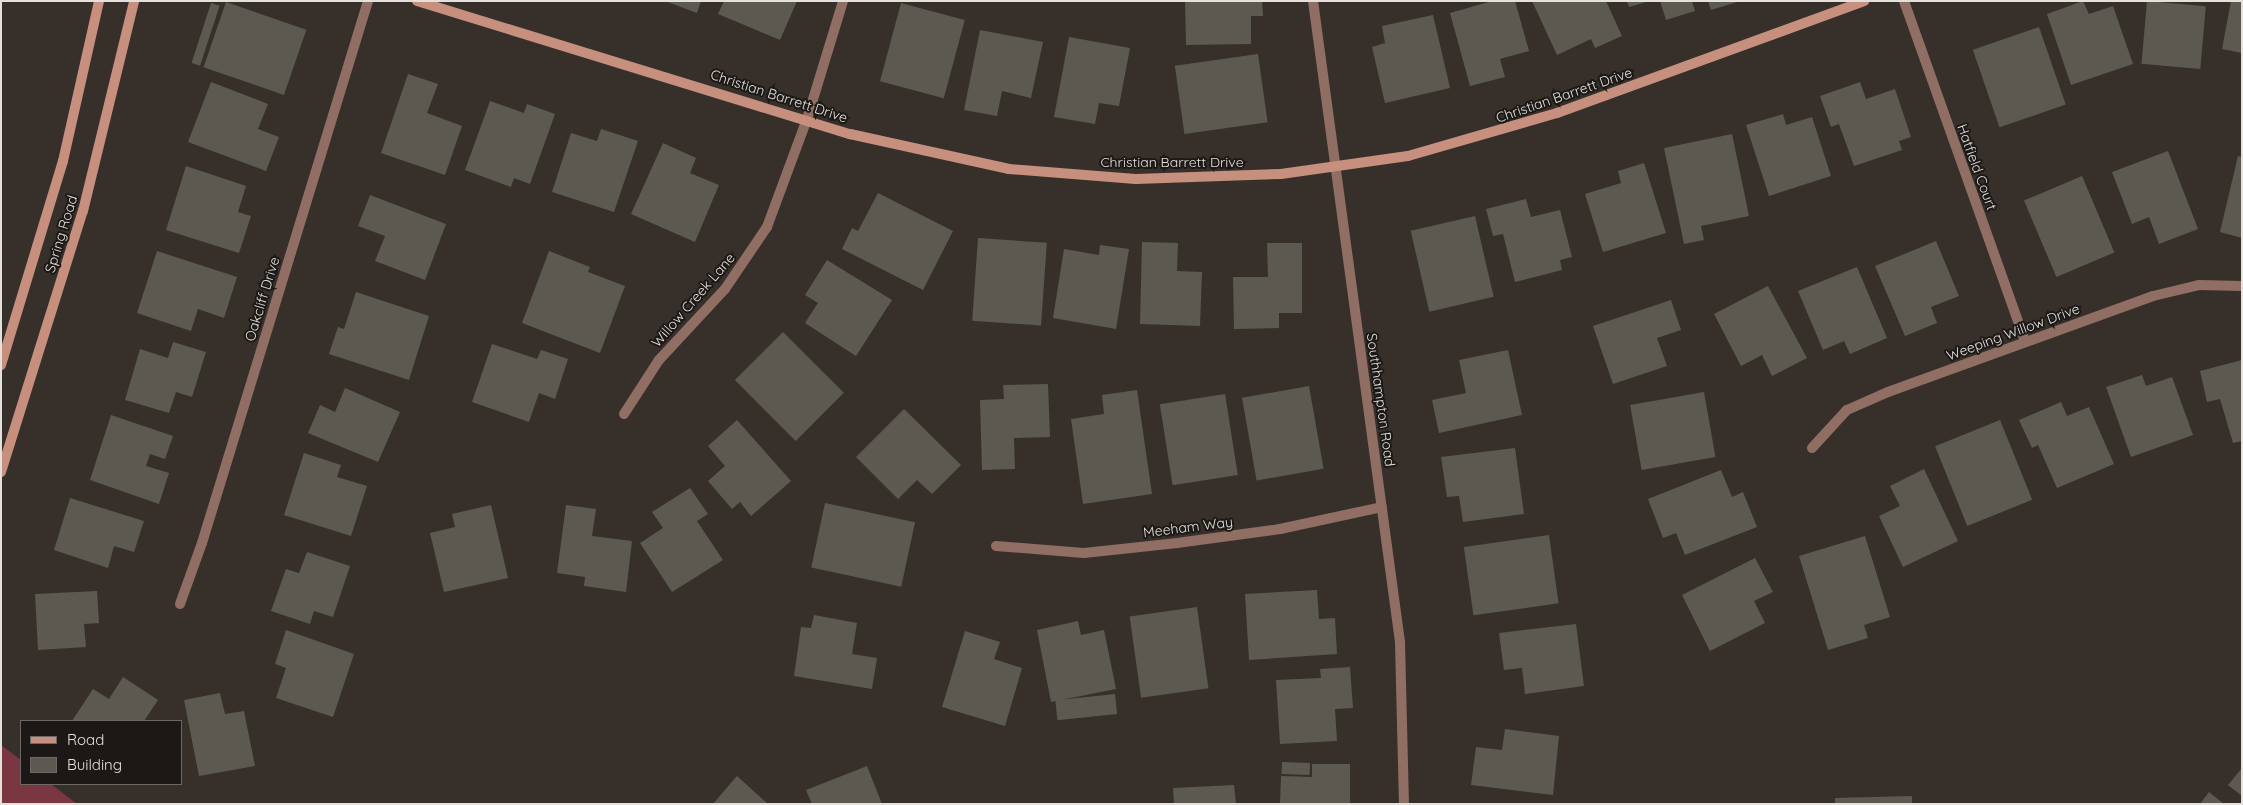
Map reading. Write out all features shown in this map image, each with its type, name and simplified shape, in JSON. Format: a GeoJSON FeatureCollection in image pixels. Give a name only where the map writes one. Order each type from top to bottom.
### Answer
{"type":"FeatureCollection","features":[{"type":"Feature","properties":{"kind":"street","name":"Spring Road"},"geometry":{"type":"LineString","coordinates":[[1,365],[63,161],[99,1]]}},
{"type":"Feature","properties":{"kind":"street","name":"Spring Road"},"geometry":{"type":"LineString","coordinates":[[1,472],[83,211],[134,1]]}},
{"type":"Feature","properties":{"kind":"street","name":"Oakcliff Drive"},"geometry":{"type":"LineString","coordinates":[[180,604],[202,543],[368,1]]}},
{"type":"Feature","properties":{"kind":"street","name":"Christian Barrett Drive"},"geometry":{"type":"LineString","coordinates":[[417,1],[807,119],[850,134],[957,160],[1064,175],[1136,178],[1333,169],[1486,136],[1864,1]]}},
{"type":"Feature","properties":{"kind":"street","name":"Willow Creek Lane"},"geometry":{"type":"LineString","coordinates":[[624,414],[659,360],[751,255],[780,201],[843,1]]}},
{"type":"Feature","properties":{"kind":"street","name":"Southhampton Road"},"geometry":{"type":"LineString","coordinates":[[1314,1],[1333,169],[1400,642],[1404,804]]}},
{"type":"Feature","properties":{"kind":"street","name":"Hatfield Court"},"geometry":{"type":"LineString","coordinates":[[1904,1],[2025,342]]}},
{"type":"Feature","properties":{"kind":"street","name":"Weeping Willow Drive"},"geometry":{"type":"LineString","coordinates":[[1812,448],[1847,410],[2025,342],[2153,296],[2199,285],[2242,286]]}},
{"type":"Feature","properties":{"kind":"street","name":"Meeham Way"},"geometry":{"type":"LineString","coordinates":[[996,546],[1084,553],[1280,529],[1382,507]]}},
{"type":"Feature","properties":{"kind":"shaded area"},"geometry":{"type":"Polygon","coordinates":[[[1,745],[20,759],[20,785],[52,785],[77,804],[1,804],[1,745]]]}},
{"type":"Feature","properties":{"kind":"building"},"geometry":{"type":"Polygon","coordinates":[[[665,1],[701,1],[697,13],[665,1]]]}},
{"type":"Feature","properties":{"kind":"building"},"geometry":{"type":"Polygon","coordinates":[[[724,1],[797,1],[780,40],[718,14],[724,1]]]}},
{"type":"Feature","properties":{"kind":"building"},"geometry":{"type":"Polygon","coordinates":[[[1185,1],[1262,1],[1263,16],[1251,16],[1251,44],[1186,45],[1185,1]]]}},
{"type":"Feature","properties":{"kind":"building"},"geometry":{"type":"Polygon","coordinates":[[[1492,1],[1515,1],[1529,51],[1500,59],[1505,77],[1470,86],[1450,13],[1492,1]]]}},
{"type":"Feature","properties":{"kind":"building"},"geometry":{"type":"Polygon","coordinates":[[[1532,1],[1606,1],[1622,36],[1595,48],[1591,39],[1557,55],[1532,1]]]}},
{"type":"Feature","properties":{"kind":"building"},"geometry":{"type":"Polygon","coordinates":[[[1627,1],[1646,1],[1646,2],[1629,7],[1627,1]]]}},
{"type":"Feature","properties":{"kind":"building"},"geometry":{"type":"Polygon","coordinates":[[[1660,1],[1692,1],[1695,11],[1666,20],[1660,1]]]}},
{"type":"Feature","properties":{"kind":"building"},"geometry":{"type":"Polygon","coordinates":[[[1708,1],[1737,1],[1737,2],[1711,10],[1708,1]]]}},
{"type":"Feature","properties":{"kind":"building"},"geometry":{"type":"Polygon","coordinates":[[[2083,1],[2089,14],[2113,6],[2133,64],[2071,85],[2047,14],[2083,1]]]}},
{"type":"Feature","properties":{"kind":"building"},"geometry":{"type":"Polygon","coordinates":[[[2147,1],[2206,6],[2200,69],[2142,64],[2147,1]]]}},
{"type":"Feature","properties":{"kind":"building"},"geometry":{"type":"Polygon","coordinates":[[[2231,1],[2242,1],[2242,53],[2222,49],[2231,1]]]}},
{"type":"Feature","properties":{"kind":"building"},"geometry":{"type":"Polygon","coordinates":[[[226,2],[306,30],[284,95],[204,67],[226,2]]]}},
{"type":"Feature","properties":{"kind":"building"},"geometry":{"type":"Polygon","coordinates":[[[211,3],[220,6],[200,66],[192,63],[211,3]]]}},
{"type":"Feature","properties":{"kind":"building"},"geometry":{"type":"Polygon","coordinates":[[[901,3],[965,20],[944,98],[880,81],[901,3]]]}},
{"type":"Feature","properties":{"kind":"building"},"geometry":{"type":"Polygon","coordinates":[[[1433,15],[1450,88],[1385,103],[1372,47],[1385,43],[1382,26],[1433,15]]]}},
{"type":"Feature","properties":{"kind":"building"},"geometry":{"type":"Polygon","coordinates":[[[2039,27],[2066,105],[2000,127],[1973,50],[2039,27]]]}},
{"type":"Feature","properties":{"kind":"building"},"geometry":{"type":"Polygon","coordinates":[[[980,30],[1043,42],[1031,98],[1002,91],[997,116],[964,110],[980,30]]]}},
{"type":"Feature","properties":{"kind":"building"},"geometry":{"type":"Polygon","coordinates":[[[1069,37],[1130,48],[1119,106],[1099,103],[1095,124],[1054,117],[1069,37]]]}},
{"type":"Feature","properties":{"kind":"building"},"geometry":{"type":"Polygon","coordinates":[[[1258,54],[1268,122],[1184,134],[1175,66],[1258,54]]]}},
{"type":"Feature","properties":{"kind":"building"},"geometry":{"type":"Polygon","coordinates":[[[408,74],[438,84],[427,113],[462,126],[445,175],[381,153],[408,74]]]}},
{"type":"Feature","properties":{"kind":"building"},"geometry":{"type":"Polygon","coordinates":[[[211,82],[268,104],[258,129],[279,137],[266,171],[188,142],[211,82]]]}},
{"type":"Feature","properties":{"kind":"building"},"geometry":{"type":"Polygon","coordinates":[[[1860,82],[1866,99],[1895,89],[1911,137],[1899,141],[1902,150],[1854,166],[1839,124],[1831,127],[1820,96],[1860,82]]]}},
{"type":"Feature","properties":{"kind":"building"},"geometry":{"type":"Polygon","coordinates":[[[490,101],[524,113],[527,104],[555,114],[530,184],[514,178],[511,187],[465,170],[490,101]]]}},
{"type":"Feature","properties":{"kind":"building"},"geometry":{"type":"Polygon","coordinates":[[[1783,114],[1786,125],[1812,117],[1831,176],[1769,196],[1746,125],[1783,114]]]}},
{"type":"Feature","properties":{"kind":"building"},"geometry":{"type":"Polygon","coordinates":[[[601,129],[638,141],[614,212],[552,192],[571,133],[597,141],[601,129]]]}},
{"type":"Feature","properties":{"kind":"building"},"geometry":{"type":"Polygon","coordinates":[[[1732,134],[1749,216],[1701,226],[1704,240],[1684,244],[1664,148],[1732,134]]]}},
{"type":"Feature","properties":{"kind":"building"},"geometry":{"type":"Polygon","coordinates":[[[663,143],[696,158],[690,173],[719,185],[695,242],[631,214],[663,143]]]}},
{"type":"Feature","properties":{"kind":"building"},"geometry":{"type":"Polygon","coordinates":[[[2168,151],[2198,229],[2159,244],[2149,217],[2132,224],[2112,172],[2168,151]]]}},
{"type":"Feature","properties":{"kind":"building"},"geometry":{"type":"Polygon","coordinates":[[[2238,156],[2242,157],[2242,238],[2220,232],[2238,156]]]}},
{"type":"Feature","properties":{"kind":"building"},"geometry":{"type":"Polygon","coordinates":[[[1644,163],[1666,233],[1603,252],[1585,194],[1621,183],[1618,171],[1644,163]]]}},
{"type":"Feature","properties":{"kind":"building"},"geometry":{"type":"Polygon","coordinates":[[[186,166],[246,186],[238,212],[251,216],[239,253],[166,230],[186,166]]]}},
{"type":"Feature","properties":{"kind":"building"},"geometry":{"type":"Polygon","coordinates":[[[2082,176],[2114,252],[2056,277],[2024,201],[2082,176]]]}},
{"type":"Feature","properties":{"kind":"building"},"geometry":{"type":"Polygon","coordinates":[[[878,193],[953,231],[923,290],[842,249],[852,228],[858,231],[878,193]]]}},
{"type":"Feature","properties":{"kind":"building"},"geometry":{"type":"Polygon","coordinates":[[[370,195],[446,224],[425,280],[375,261],[385,236],[358,226],[370,195]]]}},
{"type":"Feature","properties":{"kind":"building"},"geometry":{"type":"Polygon","coordinates":[[[1526,199],[1531,217],[1560,210],[1572,257],[1560,260],[1562,270],[1515,282],[1503,234],[1493,236],[1486,209],[1526,199]]]}},
{"type":"Feature","properties":{"kind":"building"},"geometry":{"type":"Polygon","coordinates":[[[1475,216],[1494,297],[1429,312],[1411,231],[1475,216]]]}},
{"type":"Feature","properties":{"kind":"building"},"geometry":{"type":"Polygon","coordinates":[[[978,238],[1047,243],[1041,326],[972,321],[978,238]]]}},
{"type":"Feature","properties":{"kind":"building"},"geometry":{"type":"Polygon","coordinates":[[[1936,241],[1959,296],[1931,307],[1937,323],[1905,336],[1875,266],[1936,241]]]}},
{"type":"Feature","properties":{"kind":"building"},"geometry":{"type":"Polygon","coordinates":[[[1142,242],[1178,243],[1177,271],[1202,272],[1200,326],[1140,324],[1142,242]]]}},
{"type":"Feature","properties":{"kind":"building"},"geometry":{"type":"Polygon","coordinates":[[[1267,243],[1302,243],[1302,313],[1279,313],[1279,328],[1234,329],[1233,277],[1268,277],[1267,243]]]}},
{"type":"Feature","properties":{"kind":"building"},"geometry":{"type":"Polygon","coordinates":[[[1100,245],[1129,249],[1116,329],[1053,318],[1064,249],[1099,255],[1100,245]]]}},
{"type":"Feature","properties":{"kind":"building"},"geometry":{"type":"Polygon","coordinates":[[[157,251],[237,277],[224,318],[198,309],[191,331],[137,313],[157,251]]]}},
{"type":"Feature","properties":{"kind":"building"},"geometry":{"type":"Polygon","coordinates":[[[549,251],[590,267],[588,272],[625,286],[600,353],[522,323],[549,251]]]}},
{"type":"Feature","properties":{"kind":"building"},"geometry":{"type":"Polygon","coordinates":[[[827,260],[892,300],[856,356],[805,323],[818,303],[805,295],[827,260]]]}},
{"type":"Feature","properties":{"kind":"building"},"geometry":{"type":"Polygon","coordinates":[[[1857,267],[1887,338],[1850,354],[1844,341],[1823,350],[1798,291],[1857,267]]]}},
{"type":"Feature","properties":{"kind":"building"},"geometry":{"type":"Polygon","coordinates":[[[1768,286],[1807,358],[1772,376],[1762,355],[1741,366],[1714,314],[1768,286]]]}},
{"type":"Feature","properties":{"kind":"building"},"geometry":{"type":"Polygon","coordinates":[[[356,292],[429,316],[409,380],[329,354],[338,327],[344,329],[356,292]]]}},
{"type":"Feature","properties":{"kind":"building"},"geometry":{"type":"Polygon","coordinates":[[[1671,300],[1681,330],[1657,338],[1667,366],[1613,384],[1593,326],[1671,300]]]}},
{"type":"Feature","properties":{"kind":"building"},"geometry":{"type":"Polygon","coordinates":[[[783,332],[844,393],[796,441],[735,380],[783,332]]]}},
{"type":"Feature","properties":{"kind":"building"},"geometry":{"type":"Polygon","coordinates":[[[173,342],[206,352],[192,397],[176,392],[169,413],[125,400],[140,349],[168,358],[173,342]]]}},
{"type":"Feature","properties":{"kind":"building"},"geometry":{"type":"Polygon","coordinates":[[[492,344],[537,359],[541,350],[568,359],[555,399],[539,393],[529,422],[472,402],[492,344]]]}},
{"type":"Feature","properties":{"kind":"building"},"geometry":{"type":"Polygon","coordinates":[[[1508,350],[1522,415],[1439,433],[1432,400],[1466,393],[1459,360],[1508,350]]]}},
{"type":"Feature","properties":{"kind":"building"},"geometry":{"type":"Polygon","coordinates":[[[2242,360],[2242,441],[2233,443],[2220,399],[2207,402],[2200,371],[2242,360]]]}},
{"type":"Feature","properties":{"kind":"building"},"geometry":{"type":"Polygon","coordinates":[[[2142,375],[2146,386],[2172,377],[2193,435],[2131,457],[2106,387],[2142,375]]]}},
{"type":"Feature","properties":{"kind":"building"},"geometry":{"type":"Polygon","coordinates":[[[1048,384],[1050,437],[1014,438],[1015,469],[982,470],[980,400],[1004,399],[1003,385],[1048,384]]]}},
{"type":"Feature","properties":{"kind":"building"},"geometry":{"type":"Polygon","coordinates":[[[1309,386],[1324,469],[1257,481],[1242,398],[1309,386]]]}},
{"type":"Feature","properties":{"kind":"building"},"geometry":{"type":"Polygon","coordinates":[[[345,388],[400,412],[378,462],[308,433],[320,405],[335,412],[345,388]]]}},
{"type":"Feature","properties":{"kind":"building"},"geometry":{"type":"Polygon","coordinates":[[[1137,390],[1152,494],[1083,504],[1071,419],[1104,414],[1102,395],[1137,390]]]}},
{"type":"Feature","properties":{"kind":"building"},"geometry":{"type":"Polygon","coordinates":[[[1704,392],[1715,457],[1642,470],[1630,405],[1704,392]]]}},
{"type":"Feature","properties":{"kind":"building"},"geometry":{"type":"Polygon","coordinates":[[[1225,394],[1238,475],[1173,485],[1160,404],[1225,394]]]}},
{"type":"Feature","properties":{"kind":"building"},"geometry":{"type":"Polygon","coordinates":[[[2061,402],[2067,416],[2089,407],[2114,464],[2057,488],[2038,445],[2032,448],[2019,420],[2061,402]]]}},
{"type":"Feature","properties":{"kind":"building"},"geometry":{"type":"Polygon","coordinates":[[[904,409],[961,465],[932,494],[917,480],[898,499],[856,457],[904,409]]]}},
{"type":"Feature","properties":{"kind":"building"},"geometry":{"type":"Polygon","coordinates":[[[111,415],[173,436],[165,459],[150,454],[146,466],[169,473],[159,504],[90,480],[111,415]]]}},
{"type":"Feature","properties":{"kind":"building"},"geometry":{"type":"Polygon","coordinates":[[[737,420],[791,481],[751,516],[740,502],[732,509],[708,481],[725,466],[708,446],[737,420]]]}},
{"type":"Feature","properties":{"kind":"building"},"geometry":{"type":"Polygon","coordinates":[[[2000,420],[2032,500],[1967,526],[1935,446],[2000,420]]]}},
{"type":"Feature","properties":{"kind":"building"},"geometry":{"type":"Polygon","coordinates":[[[1515,448],[1524,514],[1463,522],[1459,496],[1447,497],[1441,457],[1515,448]]]}},
{"type":"Feature","properties":{"kind":"building"},"geometry":{"type":"Polygon","coordinates":[[[304,453],[341,465],[337,477],[367,486],[351,536],[284,515],[304,453]]]}},
{"type":"Feature","properties":{"kind":"building"},"geometry":{"type":"Polygon","coordinates":[[[1924,469],[1958,541],[1903,567],[1879,516],[1900,506],[1890,486],[1924,469]]]}},
{"type":"Feature","properties":{"kind":"building"},"geometry":{"type":"Polygon","coordinates":[[[1721,470],[1732,497],[1743,492],[1757,527],[1685,555],[1676,533],[1663,538],[1648,499],[1721,470]]]}},
{"type":"Feature","properties":{"kind":"building"},"geometry":{"type":"Polygon","coordinates":[[[690,488],[708,514],[697,521],[723,560],[672,592],[640,543],[663,528],[652,512],[690,488]]]}},
{"type":"Feature","properties":{"kind":"building"},"geometry":{"type":"Polygon","coordinates":[[[70,498],[144,521],[134,552],[114,546],[108,568],[54,550],[70,498]]]}},
{"type":"Feature","properties":{"kind":"building"},"geometry":{"type":"Polygon","coordinates":[[[825,503],[915,522],[901,587],[811,568],[825,503]]]}},
{"type":"Feature","properties":{"kind":"building"},"geometry":{"type":"Polygon","coordinates":[[[491,505],[508,578],[444,592],[430,533],[455,527],[452,514],[491,505]]]}},
{"type":"Feature","properties":{"kind":"building"},"geometry":{"type":"Polygon","coordinates":[[[566,505],[596,509],[592,536],[632,541],[626,592],[584,586],[585,577],[557,573],[566,505]]]}},
{"type":"Feature","properties":{"kind":"building"},"geometry":{"type":"Polygon","coordinates":[[[1549,535],[1559,603],[1473,615],[1464,547],[1549,535]]]}},
{"type":"Feature","properties":{"kind":"building"},"geometry":{"type":"Polygon","coordinates":[[[1865,536],[1890,617],[1864,625],[1868,638],[1828,650],[1799,556],[1865,536]]]}},
{"type":"Feature","properties":{"kind":"building"},"geometry":{"type":"Polygon","coordinates":[[[307,552],[350,566],[333,617],[314,611],[310,624],[271,611],[286,569],[299,573],[307,552]]]}},
{"type":"Feature","properties":{"kind":"building"},"geometry":{"type":"Polygon","coordinates":[[[1755,558],[1773,592],[1754,601],[1765,623],[1710,651],[1682,595],[1755,558]]]}},
{"type":"Feature","properties":{"kind":"building"},"geometry":{"type":"Polygon","coordinates":[[[1317,590],[1319,619],[1335,618],[1337,654],[1249,660],[1245,594],[1317,590]]]}},
{"type":"Feature","properties":{"kind":"building"},"geometry":{"type":"Polygon","coordinates":[[[97,591],[99,623],[84,624],[86,647],[38,650],[35,594],[97,591]]]}},
{"type":"Feature","properties":{"kind":"building"},"geometry":{"type":"Polygon","coordinates":[[[1197,607],[1208,688],[1141,698],[1130,616],[1197,607]]]}},
{"type":"Feature","properties":{"kind":"building"},"geometry":{"type":"Polygon","coordinates":[[[814,615],[857,623],[852,654],[877,658],[872,689],[794,676],[801,627],[811,628],[814,615]]]}},
{"type":"Feature","properties":{"kind":"building"},"geometry":{"type":"Polygon","coordinates":[[[1078,621],[1081,635],[1104,630],[1116,689],[1051,702],[1037,630],[1078,621]]]}},
{"type":"Feature","properties":{"kind":"building"},"geometry":{"type":"Polygon","coordinates":[[[1576,624],[1584,686],[1525,694],[1522,668],[1504,670],[1499,633],[1576,624]]]}},
{"type":"Feature","properties":{"kind":"building"},"geometry":{"type":"Polygon","coordinates":[[[286,630],[354,654],[333,717],[276,698],[286,668],[275,664],[286,630]]]}},
{"type":"Feature","properties":{"kind":"building"},"geometry":{"type":"Polygon","coordinates":[[[965,631],[1000,642],[994,659],[1022,668],[1005,726],[942,707],[965,631]]]}},
{"type":"Feature","properties":{"kind":"building"},"geometry":{"type":"Polygon","coordinates":[[[1350,667],[1353,708],[1335,709],[1337,741],[1280,744],[1276,680],[1321,678],[1320,669],[1350,667]]]}},
{"type":"Feature","properties":{"kind":"building"},"geometry":{"type":"Polygon","coordinates":[[[123,677],[158,700],[145,720],[73,720],[93,689],[109,699],[123,677]]]}},
{"type":"Feature","properties":{"kind":"building"},"geometry":{"type":"Polygon","coordinates":[[[220,693],[225,714],[244,711],[255,766],[199,776],[184,700],[220,693]]]}},
{"type":"Feature","properties":{"kind":"building"},"geometry":{"type":"Polygon","coordinates":[[[1115,694],[1117,714],[1057,720],[1055,700],[1115,694]]]}},
{"type":"Feature","properties":{"kind":"building"},"geometry":{"type":"Polygon","coordinates":[[[1505,729],[1559,736],[1553,795],[1471,785],[1476,747],[1502,750],[1505,729]]]}},
{"type":"Feature","properties":{"kind":"building"},"geometry":{"type":"Polygon","coordinates":[[[1282,762],[1310,763],[1310,775],[1282,774],[1282,762]]]}},
{"type":"Feature","properties":{"kind":"building"},"geometry":{"type":"Polygon","coordinates":[[[1312,764],[1350,764],[1350,804],[1280,804],[1281,776],[1312,777],[1312,764]]]}},
{"type":"Feature","properties":{"kind":"building"},"geometry":{"type":"Polygon","coordinates":[[[867,766],[882,804],[812,804],[806,790],[867,766]]]}},
{"type":"Feature","properties":{"kind":"building"},"geometry":{"type":"Polygon","coordinates":[[[2242,768],[2242,796],[2228,785],[2242,768]]]}},
{"type":"Feature","properties":{"kind":"building"},"geometry":{"type":"Polygon","coordinates":[[[737,776],[768,804],[713,804],[737,776]]]}},
{"type":"Feature","properties":{"kind":"building"},"geometry":{"type":"Polygon","coordinates":[[[1234,785],[1236,804],[1174,804],[1173,788],[1234,785]]]}},
{"type":"Feature","properties":{"kind":"building"},"geometry":{"type":"Polygon","coordinates":[[[2209,792],[2224,804],[2200,804],[2209,792]]]}},
{"type":"Feature","properties":{"kind":"building"},"geometry":{"type":"Polygon","coordinates":[[[1912,796],[1912,804],[1835,804],[1835,798],[1912,796]]]}}]}
